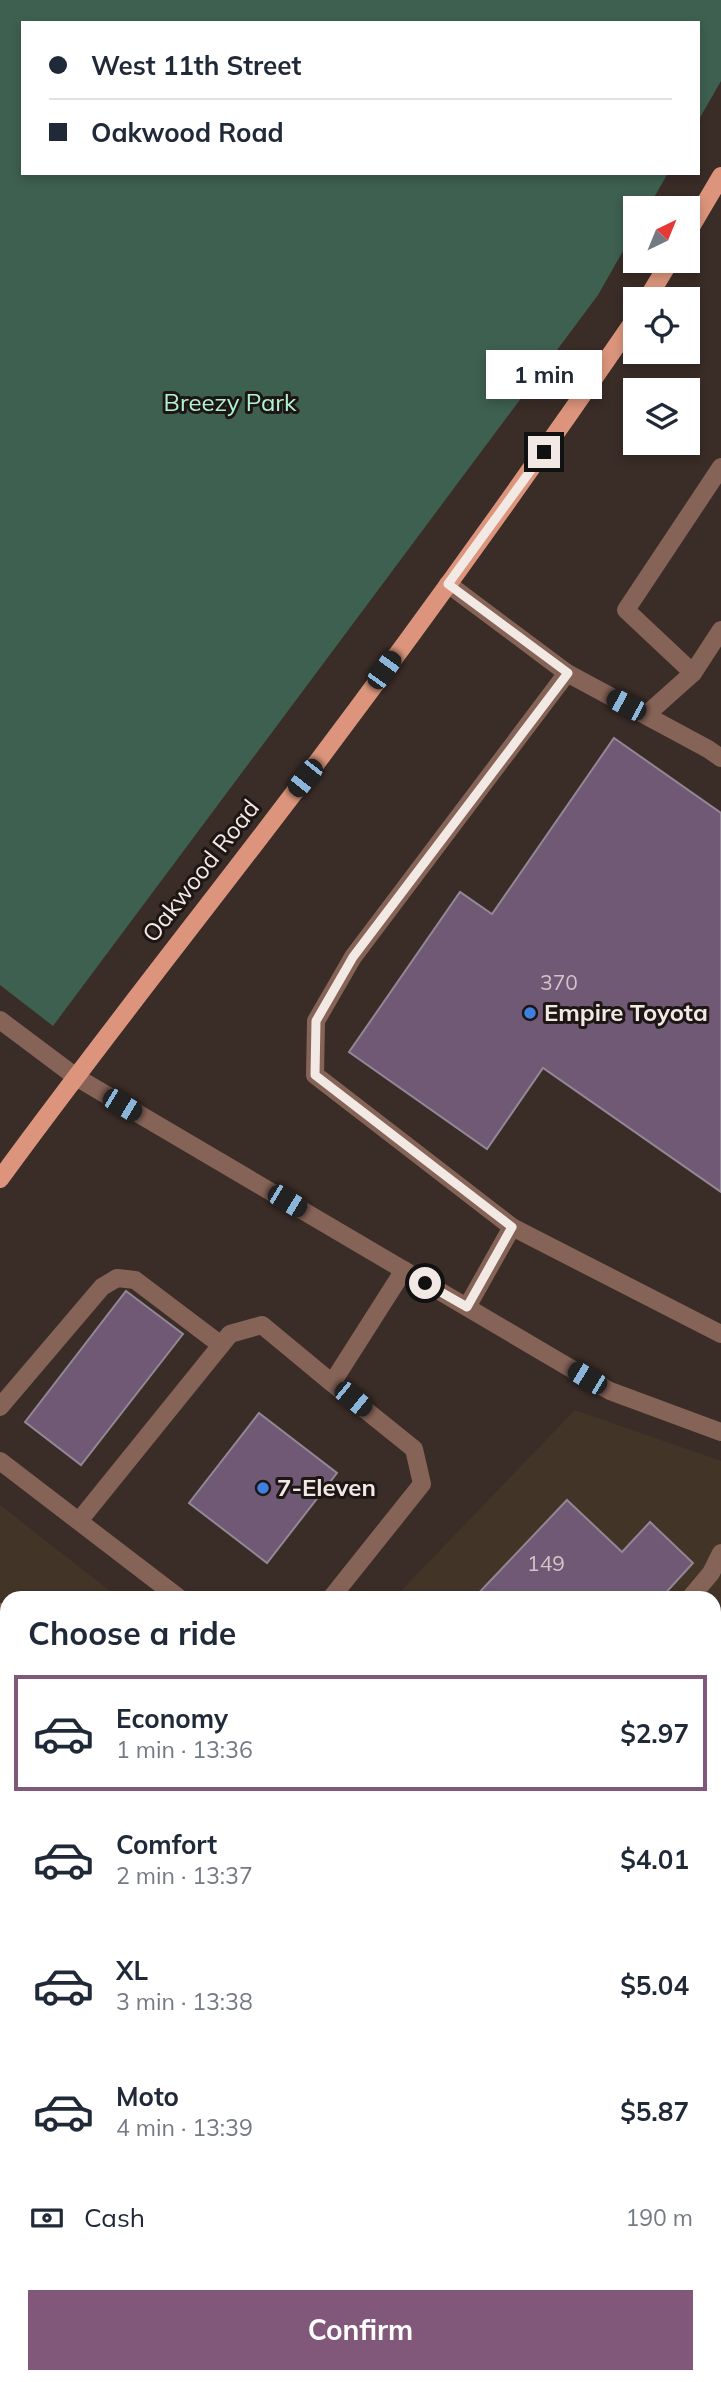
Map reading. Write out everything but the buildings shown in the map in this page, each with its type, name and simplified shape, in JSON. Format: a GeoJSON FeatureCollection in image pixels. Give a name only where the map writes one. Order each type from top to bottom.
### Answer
{"type":"FeatureCollection","features":[{"type":"Feature","properties":{"kind":"main road"},"geometry":{"type":"LineString","coordinates":[[700,212],[721,176]]}},
{"type":"Feature","properties":{"kind":"main road","name":"Oakwood Road"},"geometry":{"type":"LineString","coordinates":[[0,1179],[305,778],[544,452],[623,337]]}},
{"type":"Feature","properties":{"kind":"street"},"geometry":{"type":"LineString","coordinates":[[693,673],[626,610],[721,467]]}},
{"type":"Feature","properties":{"kind":"street"},"geometry":{"type":"LineString","coordinates":[[448,584],[568,673],[721,758]]}},
{"type":"Feature","properties":{"kind":"street"},"geometry":{"type":"LineString","coordinates":[[646,715],[693,673],[721,631]]}},
{"type":"Feature","properties":{"kind":"street"},"geometry":{"type":"LineString","coordinates":[[568,673],[353,957],[316,1021],[315,1075],[512,1227],[721,1334]]}},
{"type":"Feature","properties":{"kind":"street"},"geometry":{"type":"LineString","coordinates":[[0,1020],[76,1077],[610,1391],[721,1432]]}},
{"type":"Feature","properties":{"kind":"street"},"geometry":{"type":"LineString","coordinates":[[467,1307],[512,1227]]}},
{"type":"Feature","properties":{"kind":"street"},"geometry":{"type":"LineString","coordinates":[[332,1382],[404,1270]]}},
{"type":"Feature","properties":{"kind":"street"},"geometry":{"type":"LineString","coordinates":[[0,1407],[102,1287],[117,1278],[135,1280],[221,1345]]}},
{"type":"Feature","properties":{"kind":"street"},"geometry":{"type":"LineString","coordinates":[[79,1521],[230,1334],[262,1325],[414,1449],[422,1484],[337,1591]]}},
{"type":"Feature","properties":{"kind":"street"},"geometry":{"type":"LineString","coordinates":[[0,1461],[170,1591]]}},
{"type":"Feature","properties":{"kind":"street"},"geometry":{"type":"LineString","coordinates":[[696,1591],[711,1573],[721,1553]]}},
{"type":"Feature","properties":{"kind":"shaded area"},"geometry":{"type":"Polygon","coordinates":[[[575,1410],[721,1461],[721,1591],[401,1591],[575,1410]]]}},
{"type":"Feature","properties":{"kind":"shaded area"},"geometry":{"type":"Polygon","coordinates":[[[0,1505],[110,1591],[0,1591],[0,1505]]]}},
{"type":"Feature","properties":{"kind":"green space","name":"Breezy Park"},"geometry":{"type":"Polygon","coordinates":[[[0,0],[721,0],[721,81],[700,118],[700,21],[21,21],[21,175],[667,175],[655,196],[623,196],[623,251],[598,295],[53,1026],[0,985],[0,0]]]}},
{"type":"Feature","properties":{"kind":"place","name":"Empire Toyota"},"geometry":{"type":"Point","coordinates":[530,1013]}},
{"type":"Feature","properties":{"kind":"place","name":"7-Eleven"},"geometry":{"type":"Point","coordinates":[263,1488]}},
{"type":"Feature","properties":{"kind":"route"},"geometry":{"type":"LineString","coordinates":[[425,1283],[467,1307],[512,1227],[315,1075],[316,1021],[353,957],[568,673],[448,584],[544,452]]}}]}
